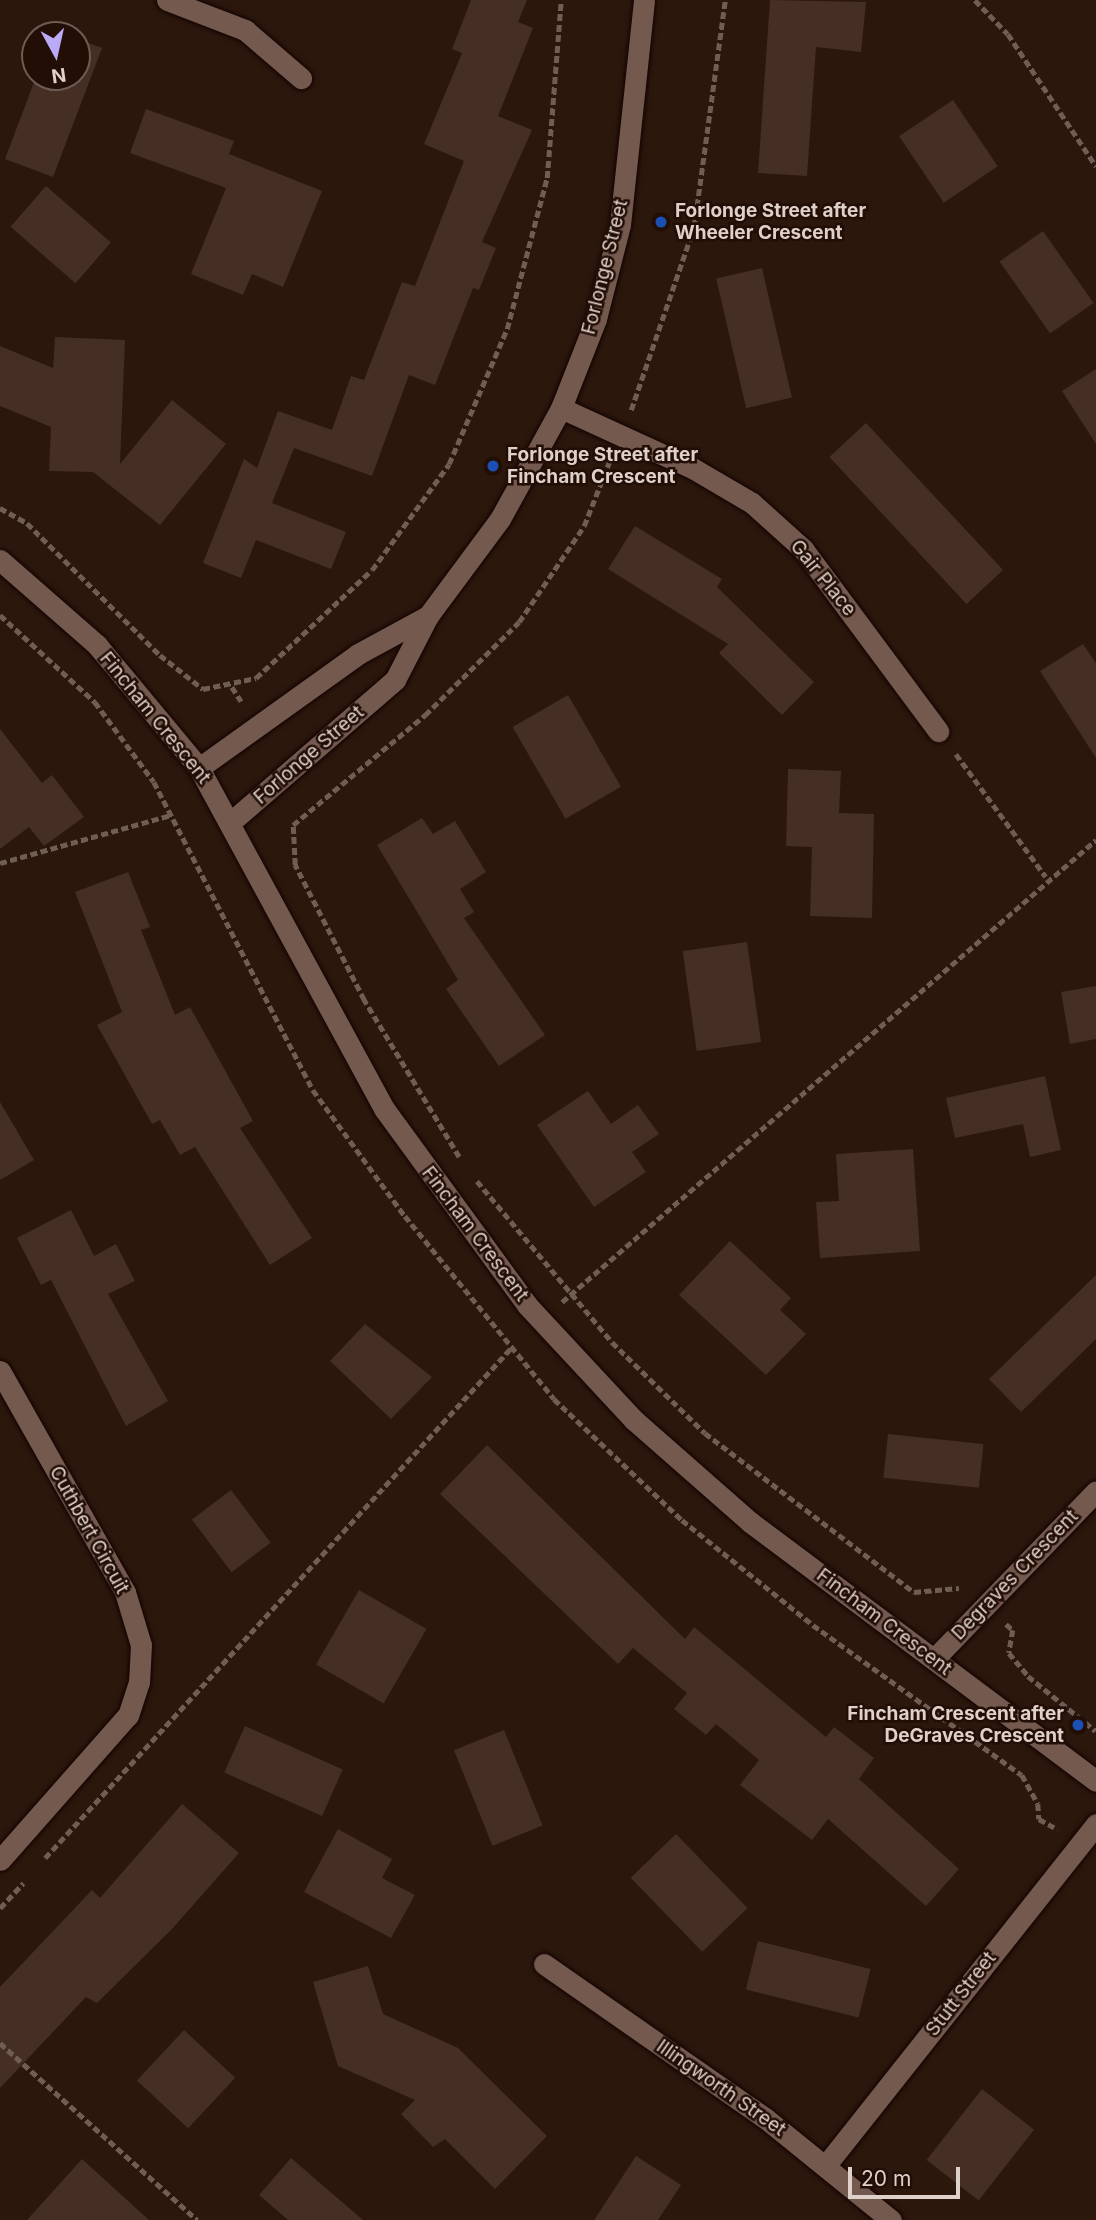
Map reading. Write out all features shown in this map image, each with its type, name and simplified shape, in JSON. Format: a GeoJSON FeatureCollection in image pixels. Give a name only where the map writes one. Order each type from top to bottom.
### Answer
{"type":"FeatureCollection","features":[{"type":"Feature","properties":{"kind":"street","name":"Forlonge Street"},"geometry":{"type":"LineString","coordinates":[[232,821],[396,680],[428,616],[500,519],[561,408],[596,319],[620,225],[644,0]]}},
{"type":"Feature","properties":{"kind":"street"},"geometry":{"type":"LineString","coordinates":[[174,1],[245,30],[301,78]]}},
{"type":"Feature","properties":{"kind":"street","name":"Gair Place"},"geometry":{"type":"LineString","coordinates":[[561,408],[621,435],[752,503],[803,549],[938,731]]}},
{"type":"Feature","properties":{"kind":"street","name":"Fincham Crescent"},"geometry":{"type":"LineString","coordinates":[[0,560],[97,645],[199,768],[232,821],[343,1040],[385,1110],[477,1242],[542,1320],[634,1420],[750,1522],[1096,1781]]}},
{"type":"Feature","properties":{"kind":"street","name":"Forlonge Street"},"geometry":{"type":"LineString","coordinates":[[199,768],[358,654],[428,616]]}},
{"type":"Feature","properties":{"kind":"street","name":"Cuthbert Circuit"},"geometry":{"type":"LineString","coordinates":[[0,1371],[125,1592],[141,1645],[139,1682],[128,1715],[0,1860]]}},
{"type":"Feature","properties":{"kind":"street","name":"Degraves Crescent"},"geometry":{"type":"LineString","coordinates":[[934,1659],[1096,1491]]}},
{"type":"Feature","properties":{"kind":"street","name":"Stutt Street"},"geometry":{"type":"LineString","coordinates":[[826,2165],[1096,1824]]}},
{"type":"Feature","properties":{"kind":"street","name":"Illingworth Street"},"geometry":{"type":"LineString","coordinates":[[544,1964],[826,2165],[891,2220]]}},
{"type":"Feature","properties":{"kind":"path"},"geometry":{"type":"LineString","coordinates":[[0,508],[26,523],[160,655],[203,689],[256,678],[372,570],[449,464],[507,329],[547,178],[561,0]]}},
{"type":"Feature","properties":{"kind":"path"},"geometry":{"type":"LineString","coordinates":[[466,1167],[364,1000],[295,865],[293,825],[425,715],[519,622],[584,526],[621,435],[694,226],[725,0]]}},
{"type":"Feature","properties":{"kind":"path"},"geometry":{"type":"LineString","coordinates":[[975,0],[1008,34],[1096,166]]}},
{"type":"Feature","properties":{"kind":"path"},"geometry":{"type":"LineString","coordinates":[[0,615],[95,702],[155,782],[172,815],[0,863]]}},
{"type":"Feature","properties":{"kind":"path"},"geometry":{"type":"LineString","coordinates":[[938,731],[1046,877]]}},
{"type":"Feature","properties":{"kind":"path"},"geometry":{"type":"LineString","coordinates":[[542,1320],[1046,877],[1096,840]]}},
{"type":"Feature","properties":{"kind":"path"},"geometry":{"type":"LineString","coordinates":[[474,1178],[571,1293],[705,1433],[914,1592],[964,1586]]}},
{"type":"Feature","properties":{"kind":"path"},"geometry":{"type":"LineString","coordinates":[[37,1867],[512,1347]]}},
{"type":"Feature","properties":{"kind":"path"},"geometry":{"type":"LineString","coordinates":[[1013,1630],[1009,1653],[1028,1676],[1096,1731]]}},
{"type":"Feature","properties":{"kind":"path"},"geometry":{"type":"LineString","coordinates":[[0,1908],[28,1877]]}},
{"type":"Feature","properties":{"kind":"path"},"geometry":{"type":"LineString","coordinates":[[0,2043],[197,2220]]}},
{"type":"Feature","properties":{"kind":"building"},"geometry":{"type":"Polygon","coordinates":[[[471,0],[527,0],[518,22],[533,28],[498,116],[532,130],[482,242],[496,248],[479,290],[473,288],[435,385],[409,375],[372,476],[294,448],[272,503],[346,532],[331,569],[256,540],[241,578],[203,563],[244,459],[257,468],[278,411],[332,430],[351,376],[364,380],[402,282],[415,286],[464,161],[424,144],[462,53],[452,49],[471,0]]]}},
{"type":"Feature","properties":{"kind":"building"},"geometry":{"type":"Polygon","coordinates":[[[770,0],[866,2],[861,52],[816,47],[807,176],[758,173],[770,0]]]}},
{"type":"Feature","properties":{"kind":"building"},"geometry":{"type":"Polygon","coordinates":[[[91,44],[102,48],[91,77],[91,44]]]}},
{"type":"Feature","properties":{"kind":"building"},"geometry":{"type":"Polygon","coordinates":[[[31,91],[86,91],[53,177],[5,159],[31,91]]]}},
{"type":"Feature","properties":{"kind":"building"},"geometry":{"type":"Polygon","coordinates":[[[953,100],[998,166],[944,203],[899,136],[953,100]]]}},
{"type":"Feature","properties":{"kind":"building"},"geometry":{"type":"Polygon","coordinates":[[[146,109],[234,141],[229,154],[322,191],[283,287],[252,274],[243,295],[191,274],[226,188],[130,153],[146,109]]]}},
{"type":"Feature","properties":{"kind":"building"},"geometry":{"type":"Polygon","coordinates":[[[46,186],[111,242],[75,283],[11,227],[46,186]]]}},
{"type":"Feature","properties":{"kind":"building"},"geometry":{"type":"Polygon","coordinates":[[[1043,231],[1093,303],[1050,333],[1000,261],[1043,231]]]}},
{"type":"Feature","properties":{"kind":"building"},"geometry":{"type":"Polygon","coordinates":[[[762,268],[792,398],[746,408],[716,279],[762,268]]]}},
{"type":"Feature","properties":{"kind":"building"},"geometry":{"type":"Polygon","coordinates":[[[55,337],[125,340],[120,464],[172,400],[226,444],[160,525],[93,472],[49,471],[51,427],[0,406],[0,346],[53,368],[55,337]]]}},
{"type":"Feature","properties":{"kind":"building"},"geometry":{"type":"Polygon","coordinates":[[[1096,369],[1096,444],[1062,391],[1096,369]]]}},
{"type":"Feature","properties":{"kind":"building"},"geometry":{"type":"Polygon","coordinates":[[[866,423],[1003,570],[967,604],[829,457],[866,423]]]}},
{"type":"Feature","properties":{"kind":"building"},"geometry":{"type":"Polygon","coordinates":[[[635,526],[722,579],[717,587],[814,682],[782,715],[719,653],[728,644],[608,569],[635,526]]]}},
{"type":"Feature","properties":{"kind":"building"},"geometry":{"type":"Polygon","coordinates":[[[1083,644],[1096,663],[1096,758],[1040,671],[1083,644]]]}},
{"type":"Feature","properties":{"kind":"building"},"geometry":{"type":"Polygon","coordinates":[[[568,695],[621,787],[566,819],[513,727],[568,695]]]}},
{"type":"Feature","properties":{"kind":"building"},"geometry":{"type":"Polygon","coordinates":[[[0,729],[42,783],[52,775],[84,817],[44,846],[29,827],[0,849],[0,729]]]}},
{"type":"Feature","properties":{"kind":"building"},"geometry":{"type":"Polygon","coordinates":[[[788,769],[841,771],[839,813],[874,814],[872,918],[810,916],[812,847],[786,846],[788,769]]]}},
{"type":"Feature","properties":{"kind":"building"},"geometry":{"type":"Polygon","coordinates":[[[422,818],[433,834],[455,821],[486,872],[460,889],[474,912],[464,918],[545,1035],[499,1066],[446,989],[458,980],[377,845],[422,818]]]}},
{"type":"Feature","properties":{"kind":"building"},"geometry":{"type":"Polygon","coordinates":[[[128,872],[150,927],[141,930],[175,1015],[190,1007],[253,1121],[240,1128],[312,1238],[270,1265],[195,1147],[180,1155],[160,1120],[152,1124],[97,1025],[122,1012],[75,892],[128,872]]]}},
{"type":"Feature","properties":{"kind":"building"},"geometry":{"type":"Polygon","coordinates":[[[747,942],[761,1042],[697,1051],[683,951],[747,942]]]}},
{"type":"Feature","properties":{"kind":"building"},"geometry":{"type":"Polygon","coordinates":[[[1096,986],[1096,1039],[1070,1044],[1061,992],[1096,986]]]}},
{"type":"Feature","properties":{"kind":"building"},"geometry":{"type":"Polygon","coordinates":[[[1045,1076],[1061,1150],[1030,1157],[1023,1124],[955,1138],[946,1098],[1045,1076]]]}},
{"type":"Feature","properties":{"kind":"building"},"geometry":{"type":"Polygon","coordinates":[[[588,1091],[611,1124],[638,1105],[659,1134],[632,1152],[646,1172],[594,1207],[537,1125],[588,1091]]]}},
{"type":"Feature","properties":{"kind":"building"},"geometry":{"type":"Polygon","coordinates":[[[0,1102],[34,1160],[0,1180],[0,1102]]]}},
{"type":"Feature","properties":{"kind":"building"},"geometry":{"type":"Polygon","coordinates":[[[913,1149],[920,1251],[820,1258],[816,1202],[839,1201],[836,1154],[913,1149]]]}},
{"type":"Feature","properties":{"kind":"building"},"geometry":{"type":"Polygon","coordinates":[[[71,1210],[94,1256],[116,1244],[135,1281],[108,1294],[168,1401],[126,1426],[51,1280],[41,1285],[17,1238],[71,1210]]]}},
{"type":"Feature","properties":{"kind":"building"},"geometry":{"type":"Polygon","coordinates":[[[730,1241],[791,1298],[780,1310],[806,1334],[766,1375],[679,1295],[730,1241]]]}},
{"type":"Feature","properties":{"kind":"building"},"geometry":{"type":"Polygon","coordinates":[[[1096,1275],[1096,1339],[1021,1412],[989,1379],[1096,1275]]]}},
{"type":"Feature","properties":{"kind":"building"},"geometry":{"type":"Polygon","coordinates":[[[365,1324],[432,1377],[391,1419],[330,1361],[365,1324]]]}},
{"type":"Feature","properties":{"kind":"building"},"geometry":{"type":"Polygon","coordinates":[[[888,1434],[983,1444],[979,1488],[883,1478],[888,1434]]]}},
{"type":"Feature","properties":{"kind":"building"},"geometry":{"type":"Polygon","coordinates":[[[487,1445],[685,1639],[694,1627],[826,1737],[834,1727],[874,1758],[859,1779],[959,1869],[926,1906],[828,1819],[812,1840],[740,1785],[759,1760],[716,1724],[706,1735],[674,1709],[687,1693],[633,1648],[618,1664],[440,1494],[487,1445]]]}},
{"type":"Feature","properties":{"kind":"building"},"geometry":{"type":"Polygon","coordinates":[[[231,1490],[271,1543],[232,1572],[192,1519],[231,1490]]]}},
{"type":"Feature","properties":{"kind":"building"},"geometry":{"type":"Polygon","coordinates":[[[359,1590],[427,1629],[384,1703],[316,1664],[359,1590]]]}},
{"type":"Feature","properties":{"kind":"building"},"geometry":{"type":"Polygon","coordinates":[[[245,1726],[343,1770],[322,1816],[224,1773],[245,1726]]]}},
{"type":"Feature","properties":{"kind":"building"},"geometry":{"type":"Polygon","coordinates":[[[504,1730],[543,1825],[493,1846],[454,1750],[504,1730]]]}},
{"type":"Feature","properties":{"kind":"building"},"geometry":{"type":"Polygon","coordinates":[[[182,1804],[239,1853],[172,1929],[97,2003],[86,1997],[0,2088],[0,1987],[92,1890],[100,1898],[182,1804]]]}},
{"type":"Feature","properties":{"kind":"building"},"geometry":{"type":"Polygon","coordinates":[[[338,1829],[392,1859],[382,1878],[415,1895],[391,1938],[304,1892],[338,1829]]]}},
{"type":"Feature","properties":{"kind":"building"},"geometry":{"type":"Polygon","coordinates":[[[676,1834],[748,1908],[702,1952],[631,1878],[676,1834]]]}},
{"type":"Feature","properties":{"kind":"building"},"geometry":{"type":"Polygon","coordinates":[[[758,1941],[871,1969],[858,2018],[746,1990],[758,1941]]]}},
{"type":"Feature","properties":{"kind":"building"},"geometry":{"type":"Polygon","coordinates":[[[368,1966],[383,2014],[458,2048],[547,2136],[495,2189],[445,2139],[433,2147],[401,2114],[415,2100],[338,2066],[313,1982],[368,1966]]]}},
{"type":"Feature","properties":{"kind":"building"},"geometry":{"type":"Polygon","coordinates":[[[184,2030],[235,2078],[188,2128],[137,2080],[184,2030]]]}},
{"type":"Feature","properties":{"kind":"building"},"geometry":{"type":"Polygon","coordinates":[[[982,2089],[1034,2130],[979,2201],[927,2160],[982,2089]]]}},
{"type":"Feature","properties":{"kind":"building"},"geometry":{"type":"Polygon","coordinates":[[[636,2156],[681,2185],[658,2220],[594,2220],[636,2156]]]}},
{"type":"Feature","properties":{"kind":"building"},"geometry":{"type":"Polygon","coordinates":[[[291,2158],[363,2220],[288,2220],[259,2195],[291,2158]]]}},
{"type":"Feature","properties":{"kind":"building"},"geometry":{"type":"Polygon","coordinates":[[[82,2159],[149,2220],[27,2220],[82,2159]]]}},
{"type":"Feature","properties":{"kind":"place","name":"Forlonge Street after Wheeler Crescent"},"geometry":{"type":"Point","coordinates":[661,222]}},
{"type":"Feature","properties":{"kind":"place","name":"Forlonge Street after Fincham Crescent"},"geometry":{"type":"Point","coordinates":[493,466]}},
{"type":"Feature","properties":{"kind":"place","name":"Fincham Crescent after DeGraves Crescent"},"geometry":{"type":"Point","coordinates":[1078,1725]}}]}
